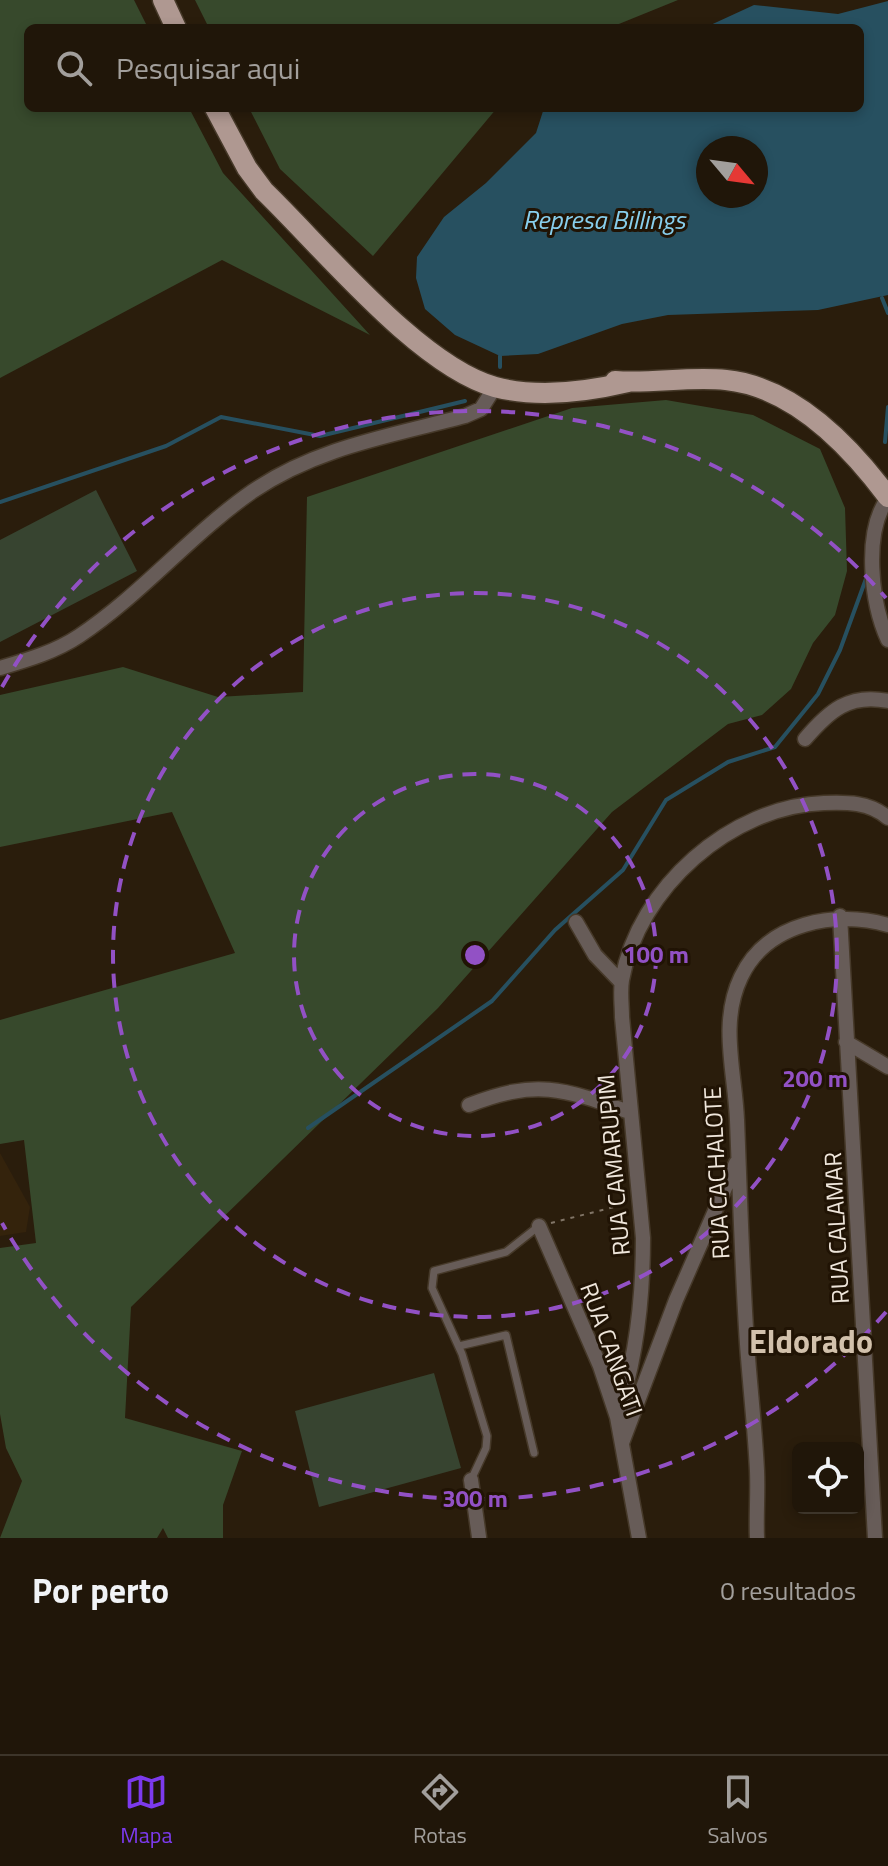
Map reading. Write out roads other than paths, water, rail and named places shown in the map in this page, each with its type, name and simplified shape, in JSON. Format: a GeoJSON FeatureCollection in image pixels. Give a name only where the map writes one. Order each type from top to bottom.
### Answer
{"type":"FeatureCollection","features":[{"type":"Feature","properties":{"kind":"main road"},"geometry":{"type":"LineString","coordinates":[[163,0],[174,24]]}},
{"type":"Feature","properties":{"kind":"main road"},"geometry":{"type":"LineString","coordinates":[[217,112],[247,168],[264,191],[415,341],[449,367],[499,388],[575,378],[628,382],[729,380],[758,389],[795,408],[839,440],[888,497]]}},
{"type":"Feature","properties":{"kind":"street"},"geometry":{"type":"LineString","coordinates":[[0,668],[41,655],[77,637],[138,589],[202,531],[285,472],[344,446],[465,416],[481,409],[499,388]]}},
{"type":"Feature","properties":{"kind":"street"},"geometry":{"type":"LineString","coordinates":[[888,497],[875,521],[872,539],[881,622],[888,640]]}},
{"type":"Feature","properties":{"kind":"street"},"geometry":{"type":"LineString","coordinates":[[805,739],[836,707],[872,698],[888,701]]}},
{"type":"Feature","properties":{"kind":"street"},"geometry":{"type":"LineString","coordinates":[[576,922],[595,955],[621,982],[631,949],[666,890],[702,851],[724,835],[761,815],[811,803],[867,806],[888,818]]}},
{"type":"Feature","properties":{"kind":"street","name":"RUA CACHALOTE"},"geometry":{"type":"LineString","coordinates":[[757,1538],[757,1472],[729,1039],[731,1008],[741,975],[775,938],[803,925],[840,916],[888,925]]}},
{"type":"Feature","properties":{"kind":"street","name":"RUA CALAMAR"},"geometry":{"type":"LineString","coordinates":[[840,916],[875,1538]]}},
{"type":"Feature","properties":{"kind":"street","name":"RUA CAMARUPIM"},"geometry":{"type":"LineString","coordinates":[[617,1417],[627,1389],[641,1312],[643,1238],[629,1112],[621,982]]}},
{"type":"Feature","properties":{"kind":"street"},"geometry":{"type":"LineString","coordinates":[[846,1042],[888,1067]]}},
{"type":"Feature","properties":{"kind":"street"},"geometry":{"type":"LineString","coordinates":[[469,1105],[516,1088],[533,1087],[583,1097],[629,1112]]}},
{"type":"Feature","properties":{"kind":"street"},"geometry":{"type":"LineString","coordinates":[[622,1444],[676,1300],[737,1160]]}},
{"type":"Feature","properties":{"kind":"street","name":"RUA CANGATI"},"geometry":{"type":"LineString","coordinates":[[539,1226],[600,1366],[617,1417],[639,1538]]}},
{"type":"Feature","properties":{"kind":"street"},"geometry":{"type":"LineString","coordinates":[[471,1480],[480,1538]]}},
{"type":"Feature","properties":{"kind":"lane"},"geometry":{"type":"LineString","coordinates":[[471,1480],[486,1448],[487,1436],[459,1346],[432,1288],[434,1271],[506,1252],[539,1226]]}},
{"type":"Feature","properties":{"kind":"lane"},"geometry":{"type":"LineString","coordinates":[[459,1346],[506,1335],[534,1453]]}},
{"type":"Feature","properties":{"kind":"water","name":"Represa Billings"},"geometry":{"type":"Polygon","coordinates":[[[888,1],[888,295],[818,310],[668,315],[622,324],[538,354],[500,356],[455,335],[425,309],[416,278],[417,257],[444,217],[486,183],[536,133],[543,112],[864,112],[864,24],[713,24],[754,5],[838,14],[888,1]]]}},
{"type":"Feature","properties":{"kind":"waterway"},"geometry":{"type":"LineString","coordinates":[[882,298],[888,313]]}},
{"type":"Feature","properties":{"kind":"waterway"},"geometry":{"type":"LineString","coordinates":[[500,356],[500,367]]}},
{"type":"Feature","properties":{"kind":"waterway"},"geometry":{"type":"LineString","coordinates":[[0,502],[166,446],[221,417],[320,436],[465,401]]}},
{"type":"Feature","properties":{"kind":"waterway"},"geometry":{"type":"LineString","coordinates":[[885,442],[888,407]]}},
{"type":"Feature","properties":{"kind":"waterway"},"geometry":{"type":"LineString","coordinates":[[308,1128],[492,1001],[555,930],[623,870],[666,800],[728,762],[775,747],[818,694],[840,650],[867,576]]}},
{"type":"Feature","properties":{"kind":"district","name":"Eldorado"},"geometry":{"type":"Point","coordinates":[811,1341]}}]}
